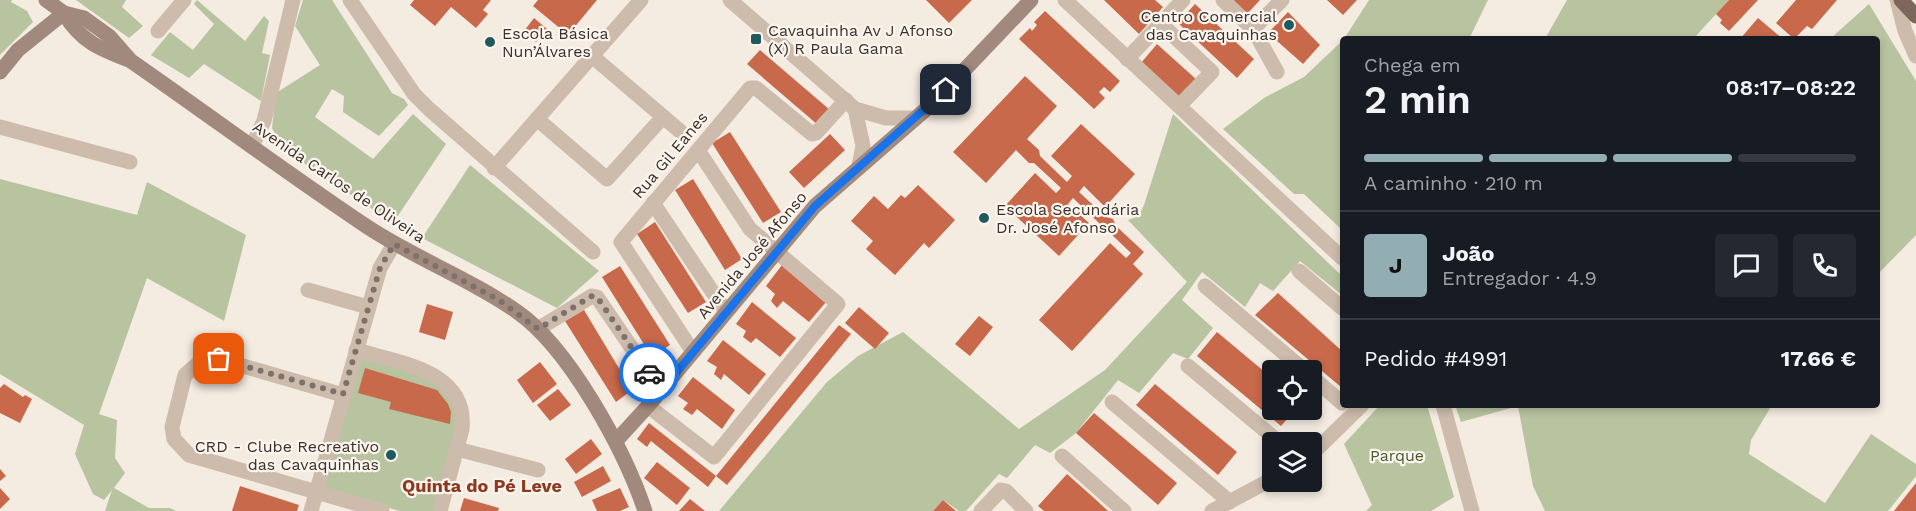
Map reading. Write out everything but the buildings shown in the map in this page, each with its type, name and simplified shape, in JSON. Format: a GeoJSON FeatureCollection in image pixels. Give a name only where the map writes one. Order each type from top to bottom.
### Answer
{"type":"FeatureCollection","features":[{"type":"Feature","properties":{"kind":"main road","name":"Avenida Carlos de Oliveira"},"geometry":{"type":"LineString","coordinates":[[46,0],[64,13],[74,31],[100,49],[131,61],[394,244],[499,300],[538,329],[565,360],[616,441]]}},
{"type":"Feature","properties":{"kind":"main road","name":"Avenida José Afonso"},"geometry":{"type":"LineString","coordinates":[[616,441],[661,391],[815,206],[916,118],[1032,0]]}},
{"type":"Feature","properties":{"kind":"main road"},"geometry":{"type":"LineString","coordinates":[[1899,0],[1916,17]]}},
{"type":"Feature","properties":{"kind":"main road"},"geometry":{"type":"LineString","coordinates":[[0,72],[18,50],[64,13]]}},
{"type":"Feature","properties":{"kind":"main road"},"geometry":{"type":"LineString","coordinates":[[616,441],[629,467],[645,511]]}},
{"type":"Feature","properties":{"kind":"street"},"geometry":{"type":"LineString","coordinates":[[158,31],[184,0]]}},
{"type":"Feature","properties":{"kind":"street"},"geometry":{"type":"LineString","coordinates":[[350,0],[414,94],[494,168],[593,252]]}},
{"type":"Feature","properties":{"kind":"street"},"geometry":{"type":"LineString","coordinates":[[494,168],[640,0]]}},
{"type":"Feature","properties":{"kind":"street"},"geometry":{"type":"LineString","coordinates":[[730,0],[850,105],[886,118],[916,118]]}},
{"type":"Feature","properties":{"kind":"street"},"geometry":{"type":"LineString","coordinates":[[1065,0],[1340,256]]}},
{"type":"Feature","properties":{"kind":"street"},"geometry":{"type":"LineString","coordinates":[[1127,59],[1183,0]]}},
{"type":"Feature","properties":{"kind":"street"},"geometry":{"type":"LineString","coordinates":[[1222,0],[1253,29],[1277,72]]}},
{"type":"Feature","properties":{"kind":"street"},"geometry":{"type":"LineString","coordinates":[[1253,29],[1282,0]]}},
{"type":"Feature","properties":{"kind":"street"},"geometry":{"type":"LineString","coordinates":[[1899,0],[1913,51]]}},
{"type":"Feature","properties":{"kind":"street"},"geometry":{"type":"LineString","coordinates":[[252,146],[264,121],[292,1]]}},
{"type":"Feature","properties":{"kind":"street"},"geometry":{"type":"LineString","coordinates":[[1913,51],[1908,29],[1916,17]]}},
{"type":"Feature","properties":{"kind":"street"},"geometry":{"type":"LineString","coordinates":[[1161,24],[1212,72],[1179,106]]}},
{"type":"Feature","properties":{"kind":"street"},"geometry":{"type":"LineString","coordinates":[[592,56],[681,132]]}},
{"type":"Feature","properties":{"kind":"street","name":"Rua Gil Eanes"},"geometry":{"type":"LineString","coordinates":[[693,352],[621,242],[752,87],[812,134],[850,105]]}},
{"type":"Feature","properties":{"kind":"street"},"geometry":{"type":"LineString","coordinates":[[850,105],[863,146],[859,166]]}},
{"type":"Feature","properties":{"kind":"street"},"geometry":{"type":"LineString","coordinates":[[537,119],[607,178],[663,117]]}},
{"type":"Feature","properties":{"kind":"street"},"geometry":{"type":"LineString","coordinates":[[0,127],[130,162]]}},
{"type":"Feature","properties":{"kind":"street"},"geometry":{"type":"LineString","coordinates":[[648,406],[714,457],[838,304],[750,229],[698,150]]}},
{"type":"Feature","properties":{"kind":"street"},"geometry":{"type":"LineString","coordinates":[[653,203],[726,312]]}},
{"type":"Feature","properties":{"kind":"street"},"geometry":{"type":"LineString","coordinates":[[311,511],[380,268],[394,244]]}},
{"type":"Feature","properties":{"kind":"street"},"geometry":{"type":"LineString","coordinates":[[1299,271],[1340,306]]}},
{"type":"Feature","properties":{"kind":"street"},"geometry":{"type":"LineString","coordinates":[[1205,286],[1292,360]]}},
{"type":"Feature","properties":{"kind":"street"},"geometry":{"type":"LineString","coordinates":[[308,290],[368,308]]}},
{"type":"Feature","properties":{"kind":"street"},"geometry":{"type":"LineString","coordinates":[[538,329],[592,296],[597,297],[661,391]]}},
{"type":"Feature","properties":{"kind":"street"},"geometry":{"type":"LineString","coordinates":[[356,350],[431,373],[447,383],[456,394],[463,417],[440,511]]}},
{"type":"Feature","properties":{"kind":"street"},"geometry":{"type":"LineString","coordinates":[[343,394],[219,359],[201,361],[185,375],[172,427],[174,439],[181,449],[198,458],[382,511]]}},
{"type":"Feature","properties":{"kind":"street"},"geometry":{"type":"LineString","coordinates":[[1188,366],[1267,432]]}},
{"type":"Feature","properties":{"kind":"street"},"geometry":{"type":"LineString","coordinates":[[1322,385],[1340,398]]}},
{"type":"Feature","properties":{"kind":"street"},"geometry":{"type":"LineString","coordinates":[[1112,402],[1230,502]]}},
{"type":"Feature","properties":{"kind":"street"},"geometry":{"type":"LineString","coordinates":[[1322,442],[1350,408]]}},
{"type":"Feature","properties":{"kind":"street"},"geometry":{"type":"LineString","coordinates":[[1444,408],[1472,511]]}},
{"type":"Feature","properties":{"kind":"street"},"geometry":{"type":"LineString","coordinates":[[457,449],[538,470]]}},
{"type":"Feature","properties":{"kind":"street"},"geometry":{"type":"LineString","coordinates":[[1062,456],[1124,511]]}},
{"type":"Feature","properties":{"kind":"street"},"geometry":{"type":"LineString","coordinates":[[1212,511],[1262,484]]}},
{"type":"Feature","properties":{"kind":"street"},"geometry":{"type":"LineString","coordinates":[[981,511],[1001,490],[1006,491],[1026,511]]}},
{"type":"Feature","properties":{"kind":"green space"},"geometry":{"type":"Polygon","coordinates":[[[0,0],[12,0],[11,2],[27,11],[33,22],[0,55],[0,0]]]}},
{"type":"Feature","properties":{"kind":"green space"},"geometry":{"type":"Polygon","coordinates":[[[76,0],[126,0],[122,7],[143,26],[129,38],[76,0]]]}},
{"type":"Feature","properties":{"kind":"green space"},"geometry":{"type":"Polygon","coordinates":[[[197,0],[245,41],[264,16],[269,21],[262,53],[270,55],[261,101],[204,64],[189,78],[151,55],[170,32],[193,50],[214,24],[194,4],[197,0]]]}},
{"type":"Feature","properties":{"kind":"green space"},"geometry":{"type":"Polygon","coordinates":[[[303,0],[332,0],[392,93],[404,99],[408,105],[379,136],[343,112],[344,96],[332,89],[315,117],[373,159],[413,114],[446,144],[393,223],[283,149],[272,128],[276,93],[320,65],[295,26],[303,0]]]}},
{"type":"Feature","properties":{"kind":"green space"},"geometry":{"type":"Polygon","coordinates":[[[1369,0],[1488,0],[1470,36],[1346,36],[1369,0]]]}},
{"type":"Feature","properties":{"kind":"green space"},"geometry":{"type":"Polygon","coordinates":[[[1567,0],[1729,0],[1696,36],[1547,36],[1567,0]]]}},
{"type":"Feature","properties":{"kind":"green space"},"geometry":{"type":"Polygon","coordinates":[[[1869,4],[1916,81],[1916,235],[1880,272],[1880,36],[1833,36],[1869,4]]]}},
{"type":"Feature","properties":{"kind":"green space"},"geometry":{"type":"Polygon","coordinates":[[[1340,43],[1340,228],[1304,194],[1294,194],[1223,129],[1264,98],[1304,77],[1340,43]]]}},
{"type":"Feature","properties":{"kind":"green space"},"geometry":{"type":"Polygon","coordinates":[[[1173,114],[1340,274],[1340,293],[1300,261],[1273,291],[1260,283],[1245,307],[1202,272],[1182,300],[1213,328],[1188,359],[1173,353],[1139,393],[1118,380],[1076,433],[1050,453],[1035,445],[1007,478],[999,474],[966,511],[959,511],[943,500],[933,511],[719,511],[827,382],[858,356],[903,332],[1019,429],[1105,370],[1187,282],[1128,220],[1139,216],[1173,114]]]}},
{"type":"Feature","properties":{"kind":"green space"},"geometry":{"type":"Polygon","coordinates":[[[470,165],[599,271],[557,308],[422,238],[470,165]]]}},
{"type":"Feature","properties":{"kind":"green space"},"geometry":{"type":"Polygon","coordinates":[[[0,179],[137,215],[147,182],[246,235],[224,321],[147,278],[99,414],[117,420],[115,458],[125,473],[114,488],[149,508],[170,508],[176,511],[105,511],[112,490],[104,500],[93,494],[75,454],[84,425],[0,374],[0,179]]]}},
{"type":"Feature","properties":{"kind":"green space","name":"CRD - Clube Recreativo das Cavaquinhas"},"geometry":{"type":"Polygon","coordinates":[[[370,359],[432,378],[446,390],[454,405],[455,440],[434,511],[399,511],[326,489],[324,483],[361,360],[370,359]]]}},
{"type":"Feature","properties":{"kind":"green space","name":"Parque"},"geometry":{"type":"Polygon","coordinates":[[[1377,408],[1428,408],[1454,497],[1431,511],[1366,511],[1372,505],[1344,444],[1377,408]]]}},
{"type":"Feature","properties":{"kind":"green space"},"geometry":{"type":"Polygon","coordinates":[[[1456,408],[1511,408],[1461,422],[1456,408]]]}},
{"type":"Feature","properties":{"kind":"green space"},"geometry":{"type":"Polygon","coordinates":[[[1518,408],[1770,408],[1751,440],[1749,454],[1825,503],[1871,434],[1916,464],[1916,476],[1888,511],[1545,511],[1533,486],[1518,408]]]}},
{"type":"Feature","properties":{"kind":"way so far"},"geometry":{"type":"LineString","coordinates":[[219,359],[343,394],[380,268],[394,244],[499,300],[538,329],[592,296],[597,297],[649,373]]}},
{"type":"Feature","properties":{"kind":"place","name":"Centro Comercial das Cavaquinhas"},"geometry":{"type":"Point","coordinates":[1289,25]}},
{"type":"Feature","properties":{"kind":"place","name":"Cavaquinha Av J Afonso (X) R Paula Gama"},"geometry":{"type":"Point","coordinates":[756,39]}},
{"type":"Feature","properties":{"kind":"place","name":"Escola Básica Nun’Álvares"},"geometry":{"type":"Point","coordinates":[490,42]}},
{"type":"Feature","properties":{"kind":"place","name":"Escola Secundária Dr. José Afonso"},"geometry":{"type":"Point","coordinates":[984,218]}},
{"type":"Feature","properties":{"kind":"place","name":"CRD - Clube Recreativo das Cavaquinhas"},"geometry":{"type":"Point","coordinates":[391,455]}},
{"type":"Feature","properties":{"kind":"district","name":"Quinta do Pé Leve"},"geometry":{"type":"Point","coordinates":[482,485]}},
{"type":"Feature","properties":{"kind":"route"},"geometry":{"type":"LineString","coordinates":[[649,373],[661,391],[815,206],[946,90]]}}]}
